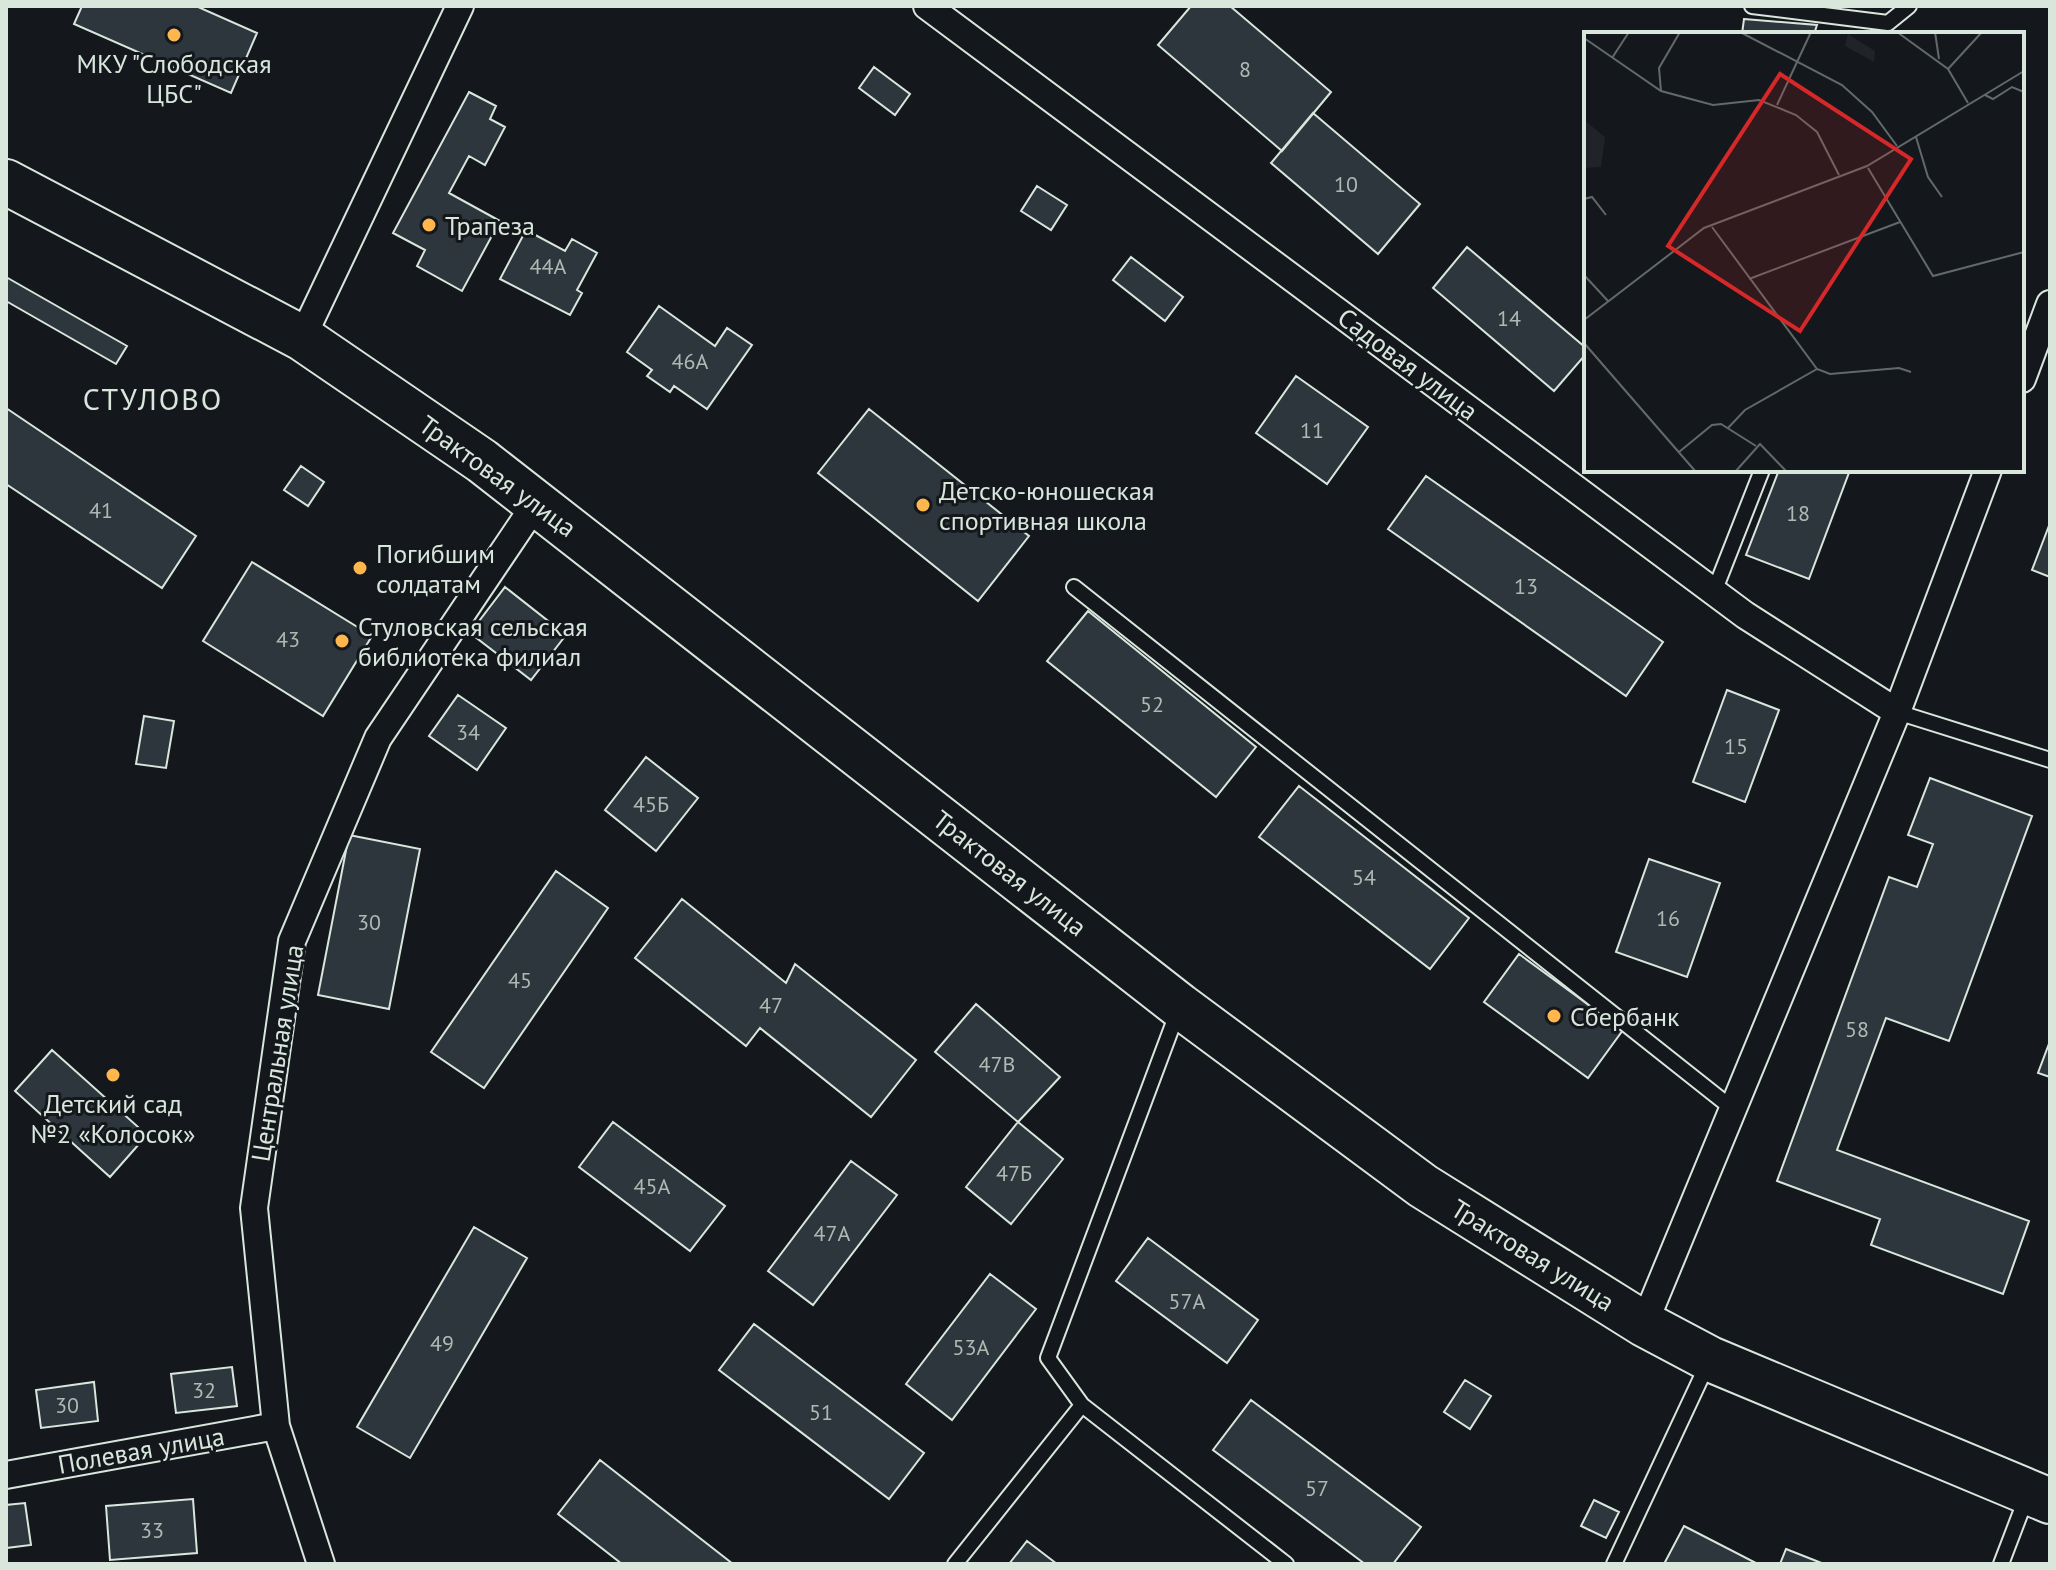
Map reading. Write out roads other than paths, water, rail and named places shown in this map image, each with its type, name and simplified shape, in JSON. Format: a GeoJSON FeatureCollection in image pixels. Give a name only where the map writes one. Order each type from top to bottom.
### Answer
{"type":"FeatureCollection","features":[{"type":"Feature","properties":{"kind":"highway","name":"Трактовая улица"},"geometry":{"type":"LineString","coordinates":[[6,182],[302,338],[482,461],[1180,1006],[1423,1186],[1644,1324],[1710,1359],[2040,1496]]}},
{"type":"Feature","properties":{"kind":"street"},"geometry":{"type":"LineString","coordinates":[[302,338],[460,6]]}},
{"type":"Feature","properties":{"kind":"street","name":"Садовая улица"},"geometry":{"type":"LineString","coordinates":[[927,6],[1745,615],[1897,712]]}},
{"type":"Feature","properties":{"kind":"street"},"geometry":{"type":"LineString","coordinates":[[2024,374],[2050,304]]}},
{"type":"Feature","properties":{"kind":"street"},"geometry":{"type":"LineString","coordinates":[[1644,1324],[1897,712],[1987,472]]}},
{"type":"Feature","properties":{"kind":"street","name":"Центральная улица"},"geometry":{"type":"LineString","coordinates":[[321,1564],[276,1426],[254,1208],[292,941],[378,738],[537,502]]}},
{"type":"Feature","properties":{"kind":"street","name":"Полевая улица"},"geometry":{"type":"LineString","coordinates":[[6,1475],[276,1426]]}},
{"type":"Feature","properties":{"kind":"lane"},"geometry":{"type":"LineString","coordinates":[[1752,6],[1888,23],[1909,6]]}},
{"type":"Feature","properties":{"kind":"lane"},"geometry":{"type":"LineString","coordinates":[[1714,592],[1761,472]]}},
{"type":"Feature","properties":{"kind":"lane"},"geometry":{"type":"LineString","coordinates":[[1074,587],[1733,1109]]}},
{"type":"Feature","properties":{"kind":"lane"},"geometry":{"type":"LineString","coordinates":[[1897,712],[2050,760]]}},
{"type":"Feature","properties":{"kind":"lane"},"geometry":{"type":"LineString","coordinates":[[1180,1006],[1048,1358],[1082,1405],[1286,1564]]}},
{"type":"Feature","properties":{"kind":"lane"},"geometry":{"type":"LineString","coordinates":[[1614,1564],[1710,1359]]}},
{"type":"Feature","properties":{"kind":"lane"},"geometry":{"type":"LineString","coordinates":[[955,1564],[1082,1405]]}},
{"type":"Feature","properties":{"kind":"lane"},"geometry":{"type":"LineString","coordinates":[[2001,1564],[2040,1496]]}},
{"type":"Feature","properties":{"kind":"place","name":"МКУ \"Слободская ЦБС\""},"geometry":{"type":"Point","coordinates":[174,35]}},
{"type":"Feature","properties":{"kind":"place","name":"Трапеза"},"geometry":{"type":"Point","coordinates":[429,225]}},
{"type":"Feature","properties":{"kind":"place","name":"Детско-юношеская спортивная школа"},"geometry":{"type":"Point","coordinates":[923,505]}},
{"type":"Feature","properties":{"kind":"place","name":"Погибшим солдатам"},"geometry":{"type":"Point","coordinates":[360,568]}},
{"type":"Feature","properties":{"kind":"place","name":"Стуловская сельская библиотека филиал"},"geometry":{"type":"Point","coordinates":[342,641]}},
{"type":"Feature","properties":{"kind":"place","name":"Сбербанк"},"geometry":{"type":"Point","coordinates":[1554,1016]}},
{"type":"Feature","properties":{"kind":"place","name":"Детский сад №2 «Колосок»"},"geometry":{"type":"Point","coordinates":[113,1075]}},
{"type":"Feature","properties":{"kind":"district","name":"СТУЛОВО"},"geometry":{"type":"Point","coordinates":[153,398]}}]}
